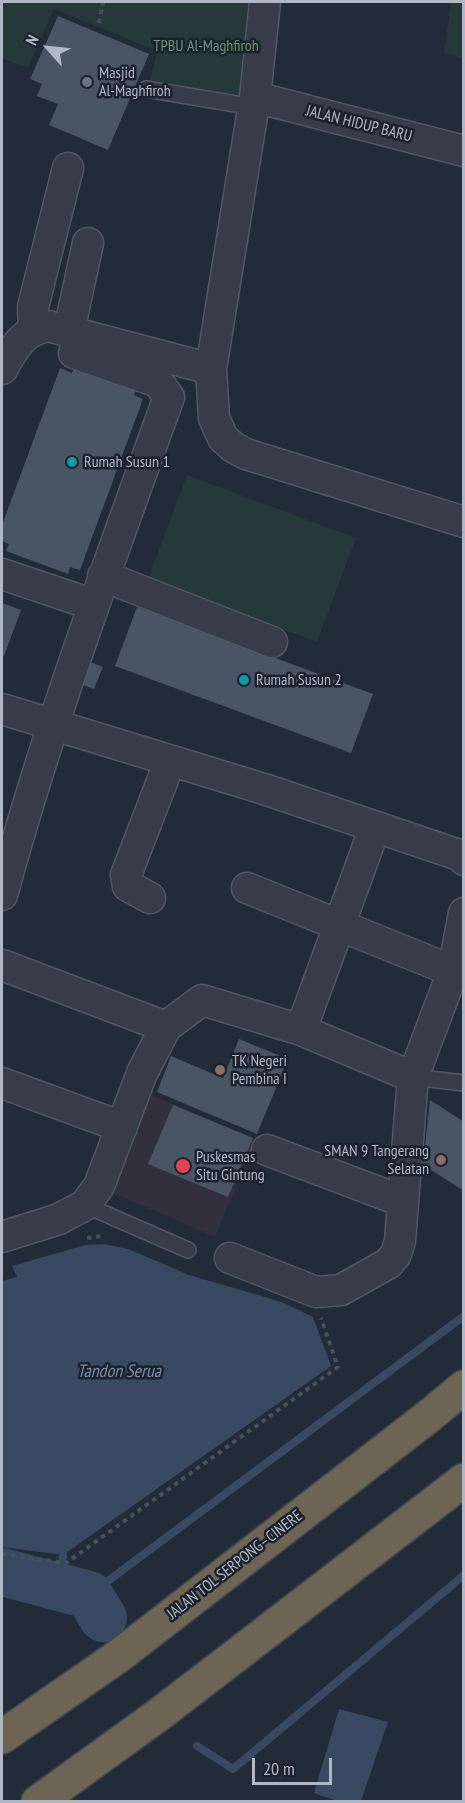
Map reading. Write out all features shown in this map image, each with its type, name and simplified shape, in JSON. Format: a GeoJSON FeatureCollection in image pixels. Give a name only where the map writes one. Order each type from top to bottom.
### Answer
{"type":"FeatureCollection","features":[{"type":"Feature","properties":{"kind":"highway","name":"JALAN TOL SERPONG–CINERE"},"geometry":{"type":"LineString","coordinates":[[2,1737],[120,1655],[464,1387]]}},
{"type":"Feature","properties":{"kind":"highway"},"geometry":{"type":"LineString","coordinates":[[38,1802],[161,1713],[464,1480]]}},
{"type":"Feature","properties":{"kind":"street"},"geometry":{"type":"LineString","coordinates":[[265,2],[254,102],[211,369],[214,418],[223,438],[232,447],[246,454],[464,522]]}},
{"type":"Feature","properties":{"kind":"street","name":"JALAN HIDUP BARU"},"geometry":{"type":"LineString","coordinates":[[254,102],[464,151]]}},
{"type":"Feature","properties":{"kind":"street"},"geometry":{"type":"LineString","coordinates":[[34,329],[33,307],[68,168]]}},
{"type":"Feature","properties":{"kind":"street"},"geometry":{"type":"LineString","coordinates":[[71,342],[88,243]]}},
{"type":"Feature","properties":{"kind":"street"},"geometry":{"type":"LineString","coordinates":[[2,369],[18,342],[34,329],[48,326],[71,342],[159,382],[169,397],[103,576],[52,725],[12,813],[2,895]]}},
{"type":"Feature","properties":{"kind":"street"},"geometry":{"type":"LineString","coordinates":[[71,342],[211,369]]}},
{"type":"Feature","properties":{"kind":"street"},"geometry":{"type":"LineString","coordinates":[[2,574],[94,605]]}},
{"type":"Feature","properties":{"kind":"street"},"geometry":{"type":"LineString","coordinates":[[103,576],[272,642]]}},
{"type":"Feature","properties":{"kind":"street"},"geometry":{"type":"LineString","coordinates":[[2,709],[264,789],[462,856],[464,860]]}},
{"type":"Feature","properties":{"kind":"street"},"geometry":{"type":"LineString","coordinates":[[150,898],[128,886],[126,875],[170,760]]}},
{"type":"Feature","properties":{"kind":"street"},"geometry":{"type":"LineString","coordinates":[[301,1030],[375,827]]}},
{"type":"Feature","properties":{"kind":"street"},"geometry":{"type":"LineString","coordinates":[[247,888],[453,971]]}},
{"type":"Feature","properties":{"kind":"street"},"geometry":{"type":"LineString","coordinates":[[230,1258],[316,1292],[341,1290],[390,1263],[400,1241],[413,1077],[453,971],[464,913]]}},
{"type":"Feature","properties":{"kind":"street"},"geometry":{"type":"LineString","coordinates":[[2,964],[166,1028]]}},
{"type":"Feature","properties":{"kind":"street"},"geometry":{"type":"LineString","coordinates":[[2,1237],[59,1219],[85,1205],[99,1186],[142,1074],[166,1028],[202,1000],[301,1030],[413,1077]]}},
{"type":"Feature","properties":{"kind":"street"},"geometry":{"type":"LineString","coordinates":[[2,1083],[122,1127]]}},
{"type":"Feature","properties":{"kind":"street"},"geometry":{"type":"LineString","coordinates":[[267,1150],[402,1201]]}},
{"type":"Feature","properties":{"kind":"lane"},"geometry":{"type":"LineString","coordinates":[[146,89],[254,102]]}},
{"type":"Feature","properties":{"kind":"lane"},"geometry":{"type":"LineString","coordinates":[[413,1077],[464,1083]]}},
{"type":"Feature","properties":{"kind":"lane"},"geometry":{"type":"LineString","coordinates":[[85,1205],[188,1250]]}},
{"type":"Feature","properties":{"kind":"path"},"geometry":{"type":"LineString","coordinates":[[99,23],[103,2]]}},
{"type":"Feature","properties":{"kind":"path"},"geometry":{"type":"LineString","coordinates":[[83,1238],[105,1236]]}},
{"type":"Feature","properties":{"kind":"path"},"geometry":{"type":"LineString","coordinates":[[2,1554],[66,1563],[338,1367],[320,1313]]}},
{"type":"Feature","properties":{"kind":"shaded area","name":"Puskesmas Situ Gintung"},"geometry":{"type":"Polygon","coordinates":[[[146,1093],[256,1139],[215,1237],[111,1192],[146,1093]]]}},
{"type":"Feature","properties":{"kind":"green space","name":"TPBU Al-Maghfiroh"},"geometry":{"type":"Polygon","coordinates":[[[2,2],[257,2],[246,96],[150,82],[157,51],[54,9],[28,68],[2,58],[2,2]]]}},
{"type":"Feature","properties":{"kind":"green space"},"geometry":{"type":"Polygon","coordinates":[[[445,2],[463,2],[463,59],[444,53],[451,4],[445,2]]]}},
{"type":"Feature","properties":{"kind":"green space"},"geometry":{"type":"Polygon","coordinates":[[[187,475],[356,538],[317,642],[148,579],[187,475]]]}},
{"type":"Feature","properties":{"kind":"water","name":"Tandon Serua"},"geometry":{"type":"Polygon","coordinates":[[[103,1244],[128,1249],[189,1275],[282,1302],[313,1317],[331,1366],[63,1555],[2,1547],[2,1281],[17,1277],[12,1266],[85,1245],[103,1244]]]}},
{"type":"Feature","properties":{"kind":"water"},"geometry":{"type":"Polygon","coordinates":[[[339,1709],[388,1722],[361,1801],[337,1801],[314,1793],[339,1709]]]}},
{"type":"Feature","properties":{"kind":"building","name":"Masjid Al-Maghfiroh"},"geometry":{"type":"Polygon","coordinates":[[[58,16],[149,54],[108,150],[49,125],[58,104],[37,96],[42,84],[30,79],[58,16]]]}},
{"type":"Feature","properties":{"kind":"building","name":"Rumah Susun 1"},"geometry":{"type":"Polygon","coordinates":[[[75,365],[137,387],[134,395],[143,399],[80,570],[70,567],[68,574],[6,551],[9,544],[2,541],[2,525],[60,368],[72,373],[75,365]]]}},
{"type":"Feature","properties":{"kind":"building"},"geometry":{"type":"Polygon","coordinates":[[[2,603],[21,610],[4,656],[2,655],[2,603]]]}},
{"type":"Feature","properties":{"kind":"building","name":"Rumah Susun 2"},"geometry":{"type":"Polygon","coordinates":[[[137,607],[373,694],[351,753],[115,666],[137,607]]]}},
{"type":"Feature","properties":{"kind":"building"},"geometry":{"type":"Polygon","coordinates":[[[80,658],[103,667],[94,689],[72,681],[80,658]]]}},
{"type":"Feature","properties":{"kind":"building"},"geometry":{"type":"Polygon","coordinates":[[[239,1039],[288,1059],[257,1134],[157,1092],[171,1056],[223,1078],[239,1039]]]}},
{"type":"Feature","properties":{"kind":"building"},"geometry":{"type":"Polygon","coordinates":[[[430,1100],[464,1122],[464,1191],[423,1165],[430,1100]]]}},
{"type":"Feature","properties":{"kind":"building"},"geometry":{"type":"Polygon","coordinates":[[[173,1105],[253,1138],[228,1197],[148,1164],[173,1105]]]}},
{"type":"Feature","properties":{"kind":"waterway"},"geometry":{"type":"LineString","coordinates":[[89,1595],[464,1316]]}},
{"type":"Feature","properties":{"kind":"waterway"},"geometry":{"type":"LineString","coordinates":[[60,1587],[63,1555]]}},
{"type":"Feature","properties":{"kind":"waterway"},"geometry":{"type":"LineString","coordinates":[[2,1572],[89,1595],[103,1618]]}},
{"type":"Feature","properties":{"kind":"waterway"},"geometry":{"type":"LineString","coordinates":[[197,1746],[233,1769],[464,1575]]}},
{"type":"Feature","properties":{"kind":"place","name":"Masjid Al-Maghfiroh"},"geometry":{"type":"Point","coordinates":[87,82]}},
{"type":"Feature","properties":{"kind":"place","name":"Rumah Susun 1"},"geometry":{"type":"Point","coordinates":[72,462]}},
{"type":"Feature","properties":{"kind":"place","name":"Rumah Susun 2"},"geometry":{"type":"Point","coordinates":[244,680]}},
{"type":"Feature","properties":{"kind":"place","name":"TK Negeri Pembina I"},"geometry":{"type":"Point","coordinates":[220,1070]}},
{"type":"Feature","properties":{"kind":"place","name":"SMAN 9 Tangerang Selatan"},"geometry":{"type":"Point","coordinates":[441,1160]}},
{"type":"Feature","properties":{"kind":"place","name":"Puskesmas Situ Gintung"},"geometry":{"type":"Point","coordinates":[183,1166]}}]}
